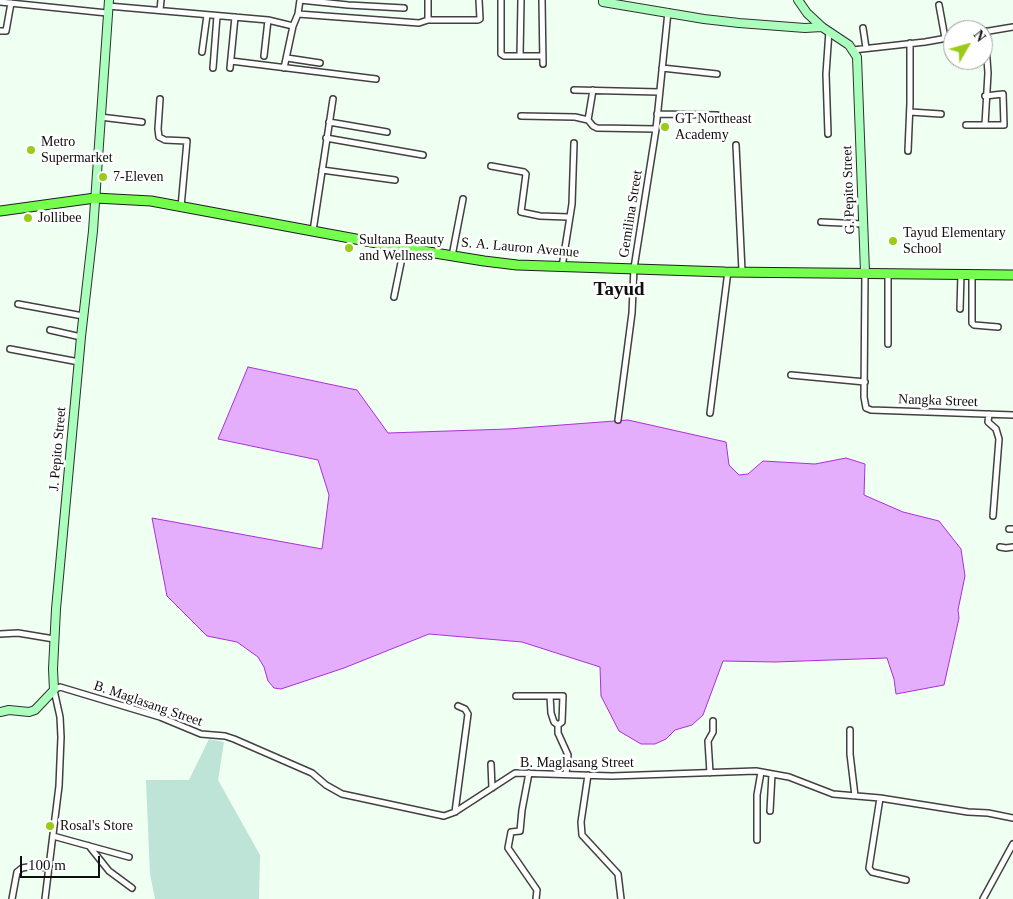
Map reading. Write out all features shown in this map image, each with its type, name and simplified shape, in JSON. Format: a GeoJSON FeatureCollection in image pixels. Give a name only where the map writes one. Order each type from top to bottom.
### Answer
{"type":"FeatureCollection","features":[{"type":"Feature","properties":{"kind":"highway","name":"S. A. Lauron Avenue"},"geometry":{"type":"LineString","coordinates":[[0,211],[95,198],[152,201],[404,248],[518,265],[728,272],[1013,275]]}},
{"type":"Feature","properties":{"kind":"street"},"geometry":{"type":"LineString","coordinates":[[130,8],[132,0]]}},
{"type":"Feature","properties":{"kind":"street"},"geometry":{"type":"LineString","coordinates":[[160,10],[161,0]]}},
{"type":"Feature","properties":{"kind":"street"},"geometry":{"type":"LineString","coordinates":[[284,68],[300,0],[366,3],[404,8]]}},
{"type":"Feature","properties":{"kind":"street"},"geometry":{"type":"LineString","coordinates":[[428,0],[428,20]]}},
{"type":"Feature","properties":{"kind":"street"},"geometry":{"type":"LineString","coordinates":[[298,14],[420,23],[428,20],[479,20],[479,0]]}},
{"type":"Feature","properties":{"kind":"street"},"geometry":{"type":"LineString","coordinates":[[501,0],[501,53],[504,56],[543,56]]}},
{"type":"Feature","properties":{"kind":"street"},"geometry":{"type":"LineString","coordinates":[[520,56],[521,0]]}},
{"type":"Feature","properties":{"kind":"street"},"geometry":{"type":"LineString","coordinates":[[542,0],[542,64]]}},
{"type":"Feature","properties":{"kind":"street"},"geometry":{"type":"LineString","coordinates":[[603,0],[603,2],[738,23],[825,29]]}},
{"type":"Feature","properties":{"kind":"street"},"geometry":{"type":"LineString","coordinates":[[798,0],[807,13],[853,50],[943,38]]}},
{"type":"Feature","properties":{"kind":"street"},"geometry":{"type":"LineString","coordinates":[[0,2],[160,10],[268,20],[293,26]]}},
{"type":"Feature","properties":{"kind":"street"},"geometry":{"type":"LineString","coordinates":[[0,31],[6,31],[11,3]]}},
{"type":"Feature","properties":{"kind":"street"},"geometry":{"type":"LineString","coordinates":[[939,5],[943,24]]}},
{"type":"Feature","properties":{"kind":"street","name":"J. Pepito Street"},"geometry":{"type":"LineString","coordinates":[[45,899],[59,786],[61,737],[60,717],[54,690],[54,639],[95,198],[108,6]]}},
{"type":"Feature","properties":{"kind":"street","name":"Gemilina Street"},"geometry":{"type":"LineString","coordinates":[[618,420],[632,313],[634,268],[656,129],[668,12]]}},
{"type":"Feature","properties":{"kind":"street"},"geometry":{"type":"LineString","coordinates":[[202,52],[207,15]]}},
{"type":"Feature","properties":{"kind":"street"},"geometry":{"type":"LineString","coordinates":[[213,68],[217,16]]}},
{"type":"Feature","properties":{"kind":"street"},"geometry":{"type":"LineString","coordinates":[[235,17],[231,65],[284,68],[376,79]]}},
{"type":"Feature","properties":{"kind":"street"},"geometry":{"type":"LineString","coordinates":[[264,56],[268,20]]}},
{"type":"Feature","properties":{"kind":"street"},"geometry":{"type":"LineString","coordinates":[[993,30],[1013,27]]}},
{"type":"Feature","properties":{"kind":"street"},"geometry":{"type":"LineString","coordinates":[[863,28],[866,48]]}},
{"type":"Feature","properties":{"kind":"street"},"geometry":{"type":"LineString","coordinates":[[825,29],[828,134]]}},
{"type":"Feature","properties":{"kind":"street"},"geometry":{"type":"LineString","coordinates":[[908,150],[910,43]]}},
{"type":"Feature","properties":{"kind":"street","name":"G. Pepito Street"},"geometry":{"type":"LineString","coordinates":[[853,50],[857,57],[858,67],[865,272],[865,406]]}},
{"type":"Feature","properties":{"kind":"street"},"geometry":{"type":"LineString","coordinates":[[286,58],[320,63]]}},
{"type":"Feature","properties":{"kind":"street"},"geometry":{"type":"LineString","coordinates":[[662,68],[717,74]]}},
{"type":"Feature","properties":{"kind":"street"},"geometry":{"type":"LineString","coordinates":[[985,125],[988,70]]}},
{"type":"Feature","properties":{"kind":"street"},"geometry":{"type":"LineString","coordinates":[[574,90],[660,92]]}},
{"type":"Feature","properties":{"kind":"street"},"geometry":{"type":"LineString","coordinates":[[588,120],[593,90]]}},
{"type":"Feature","properties":{"kind":"street"},"geometry":{"type":"LineString","coordinates":[[966,124],[1004,125],[1003,94],[985,96]]}},
{"type":"Feature","properties":{"kind":"street"},"geometry":{"type":"LineString","coordinates":[[160,99],[159,137],[165,140],[187,141],[181,206]]}},
{"type":"Feature","properties":{"kind":"street"},"geometry":{"type":"LineString","coordinates":[[313,232],[333,99]]}},
{"type":"Feature","properties":{"kind":"street"},"geometry":{"type":"LineString","coordinates":[[910,112],[941,114]]}},
{"type":"Feature","properties":{"kind":"street"},"geometry":{"type":"LineString","coordinates":[[657,114],[717,116]]}},
{"type":"Feature","properties":{"kind":"street"},"geometry":{"type":"LineString","coordinates":[[521,116],[575,117],[588,120],[593,126],[598,128],[656,129]]}},
{"type":"Feature","properties":{"kind":"street"},"geometry":{"type":"LineString","coordinates":[[100,117],[142,122]]}},
{"type":"Feature","properties":{"kind":"street"},"geometry":{"type":"LineString","coordinates":[[329,122],[387,132]]}},
{"type":"Feature","properties":{"kind":"street"},"geometry":{"type":"LineString","coordinates":[[326,138],[423,155]]}},
{"type":"Feature","properties":{"kind":"street"},"geometry":{"type":"LineString","coordinates":[[562,267],[568,217],[572,204],[574,143]]}},
{"type":"Feature","properties":{"kind":"street"},"geometry":{"type":"LineString","coordinates":[[736,145],[742,272]]}},
{"type":"Feature","properties":{"kind":"street"},"geometry":{"type":"LineString","coordinates":[[490,166],[524,172],[526,174],[521,212],[540,216],[568,217]]}},
{"type":"Feature","properties":{"kind":"street"},"geometry":{"type":"LineString","coordinates":[[322,170],[395,180]]}},
{"type":"Feature","properties":{"kind":"street"},"geometry":{"type":"LineString","coordinates":[[452,256],[463,198]]}},
{"type":"Feature","properties":{"kind":"street"},"geometry":{"type":"LineString","coordinates":[[821,222],[863,224]]}},
{"type":"Feature","properties":{"kind":"street"},"geometry":{"type":"LineString","coordinates":[[394,297],[404,248]]}},
{"type":"Feature","properties":{"kind":"street"},"geometry":{"type":"LineString","coordinates":[[710,413],[728,272]]}},
{"type":"Feature","properties":{"kind":"street"},"geometry":{"type":"LineString","coordinates":[[888,274],[888,344]]}},
{"type":"Feature","properties":{"kind":"street"},"geometry":{"type":"LineString","coordinates":[[960,310],[961,274]]}},
{"type":"Feature","properties":{"kind":"street"},"geometry":{"type":"LineString","coordinates":[[972,274],[972,323],[974,325],[998,326]]}},
{"type":"Feature","properties":{"kind":"street"},"geometry":{"type":"LineString","coordinates":[[18,304],[84,316]]}},
{"type":"Feature","properties":{"kind":"street"},"geometry":{"type":"LineString","coordinates":[[50,330],[81,337]]}},
{"type":"Feature","properties":{"kind":"street"},"geometry":{"type":"LineString","coordinates":[[10,349],[79,362]]}},
{"type":"Feature","properties":{"kind":"street"},"geometry":{"type":"LineString","coordinates":[[791,375],[865,382]]}},
{"type":"Feature","properties":{"kind":"street","name":"Nangka Street"},"geometry":{"type":"LineString","coordinates":[[865,406],[871,410],[1013,415]]}},
{"type":"Feature","properties":{"kind":"street"},"geometry":{"type":"LineString","coordinates":[[989,414],[988,422],[996,429],[999,439],[993,516]]}},
{"type":"Feature","properties":{"kind":"street"},"geometry":{"type":"LineString","coordinates":[[1000,547],[1013,547]]}},
{"type":"Feature","properties":{"kind":"street"},"geometry":{"type":"LineString","coordinates":[[0,634],[18,633],[54,639]]}},
{"type":"Feature","properties":{"kind":"street","name":"B. Maglasang Street"},"geometry":{"type":"LineString","coordinates":[[54,690],[60,687],[64,688],[160,717],[201,734],[226,736],[312,773],[326,785],[350,797],[444,816],[455,812],[515,773],[612,776],[761,772],[789,777],[833,794],[880,798],[1013,818]]}},
{"type":"Feature","properties":{"kind":"street"},"geometry":{"type":"LineString","coordinates":[[0,712],[8,710],[29,712],[35,710],[54,690]]}},
{"type":"Feature","properties":{"kind":"street"},"geometry":{"type":"LineString","coordinates":[[516,696],[562,696],[562,722],[558,725],[558,733],[568,755],[566,774]]}},
{"type":"Feature","properties":{"kind":"street"},"geometry":{"type":"LineString","coordinates":[[550,696],[551,713],[554,722],[558,725]]}},
{"type":"Feature","properties":{"kind":"street"},"geometry":{"type":"LineString","coordinates":[[455,812],[468,714],[466,709],[458,706]]}},
{"type":"Feature","properties":{"kind":"street"},"geometry":{"type":"LineString","coordinates":[[710,773],[708,741],[713,732],[713,721]]}},
{"type":"Feature","properties":{"kind":"street"},"geometry":{"type":"LineString","coordinates":[[850,730],[850,754],[855,796]]}},
{"type":"Feature","properties":{"kind":"street"},"geometry":{"type":"LineString","coordinates":[[491,764],[492,788]]}},
{"type":"Feature","properties":{"kind":"street"},"geometry":{"type":"LineString","coordinates":[[757,840],[757,795],[761,772]]}},
{"type":"Feature","properties":{"kind":"street"},"geometry":{"type":"LineString","coordinates":[[529,773],[520,831],[511,832],[508,848],[537,890],[536,899]]}},
{"type":"Feature","properties":{"kind":"street"},"geometry":{"type":"LineString","coordinates":[[770,811],[772,774]]}},
{"type":"Feature","properties":{"kind":"street"},"geometry":{"type":"LineString","coordinates":[[588,776],[581,822],[582,835],[618,874],[621,899]]}},
{"type":"Feature","properties":{"kind":"street"},"geometry":{"type":"LineString","coordinates":[[880,798],[869,868],[872,872],[906,880]]}},
{"type":"Feature","properties":{"kind":"street"},"geometry":{"type":"LineString","coordinates":[[54,836],[129,857]]}},
{"type":"Feature","properties":{"kind":"street"},"geometry":{"type":"LineString","coordinates":[[983,899],[1013,844]]}},
{"type":"Feature","properties":{"kind":"street"},"geometry":{"type":"LineString","coordinates":[[88,846],[109,872],[132,888]]}},
{"type":"Feature","properties":{"kind":"street"},"geometry":{"type":"LineString","coordinates":[[12,899],[17,872],[22,868],[34,866],[48,868]]}},
{"type":"Feature","properties":{"kind":"shaded area"},"geometry":{"type":"Polygon","coordinates":[[[248,367],[357,390],[388,433],[508,429],[628,420],[726,442],[729,465],[739,475],[748,474],[763,461],[815,464],[846,458],[865,464],[864,495],[903,512],[939,521],[961,549],[965,576],[958,610],[959,618],[944,685],[896,694],[894,679],[887,658],[775,662],[723,661],[703,715],[692,725],[675,730],[666,739],[655,744],[641,744],[619,731],[601,696],[600,667],[522,642],[429,634],[344,668],[281,689],[274,688],[268,681],[264,667],[258,657],[237,642],[207,636],[167,596],[152,518],[322,549],[329,495],[318,460],[218,439],[248,367]]]}},
{"type":"Feature","properties":{"kind":"shaded area"},"geometry":{"type":"Polygon","coordinates":[[[209,739],[224,742],[218,780],[260,855],[259,899],[155,899],[150,874],[146,780],[189,780],[209,739]]]}},
{"type":"Feature","properties":{"kind":"place","name":"GT Northeast Academy"},"geometry":{"type":"Point","coordinates":[665,127]}},
{"type":"Feature","properties":{"kind":"place","name":"Metro Supermarket"},"geometry":{"type":"Point","coordinates":[31,150]}},
{"type":"Feature","properties":{"kind":"place","name":"7-Eleven"},"geometry":{"type":"Point","coordinates":[103,177]}},
{"type":"Feature","properties":{"kind":"place","name":"Jollibee"},"geometry":{"type":"Point","coordinates":[28,218]}},
{"type":"Feature","properties":{"kind":"place","name":"Tayud Elementary School"},"geometry":{"type":"Point","coordinates":[893,241]}},
{"type":"Feature","properties":{"kind":"place","name":"Sultana Beauty and Wellness"},"geometry":{"type":"Point","coordinates":[349,248]}},
{"type":"Feature","properties":{"kind":"place","name":"Rosal's Store"},"geometry":{"type":"Point","coordinates":[50,826]}},
{"type":"Feature","properties":{"kind":"district","name":"Tayud"},"geometry":{"type":"Point","coordinates":[619,290]}}]}
